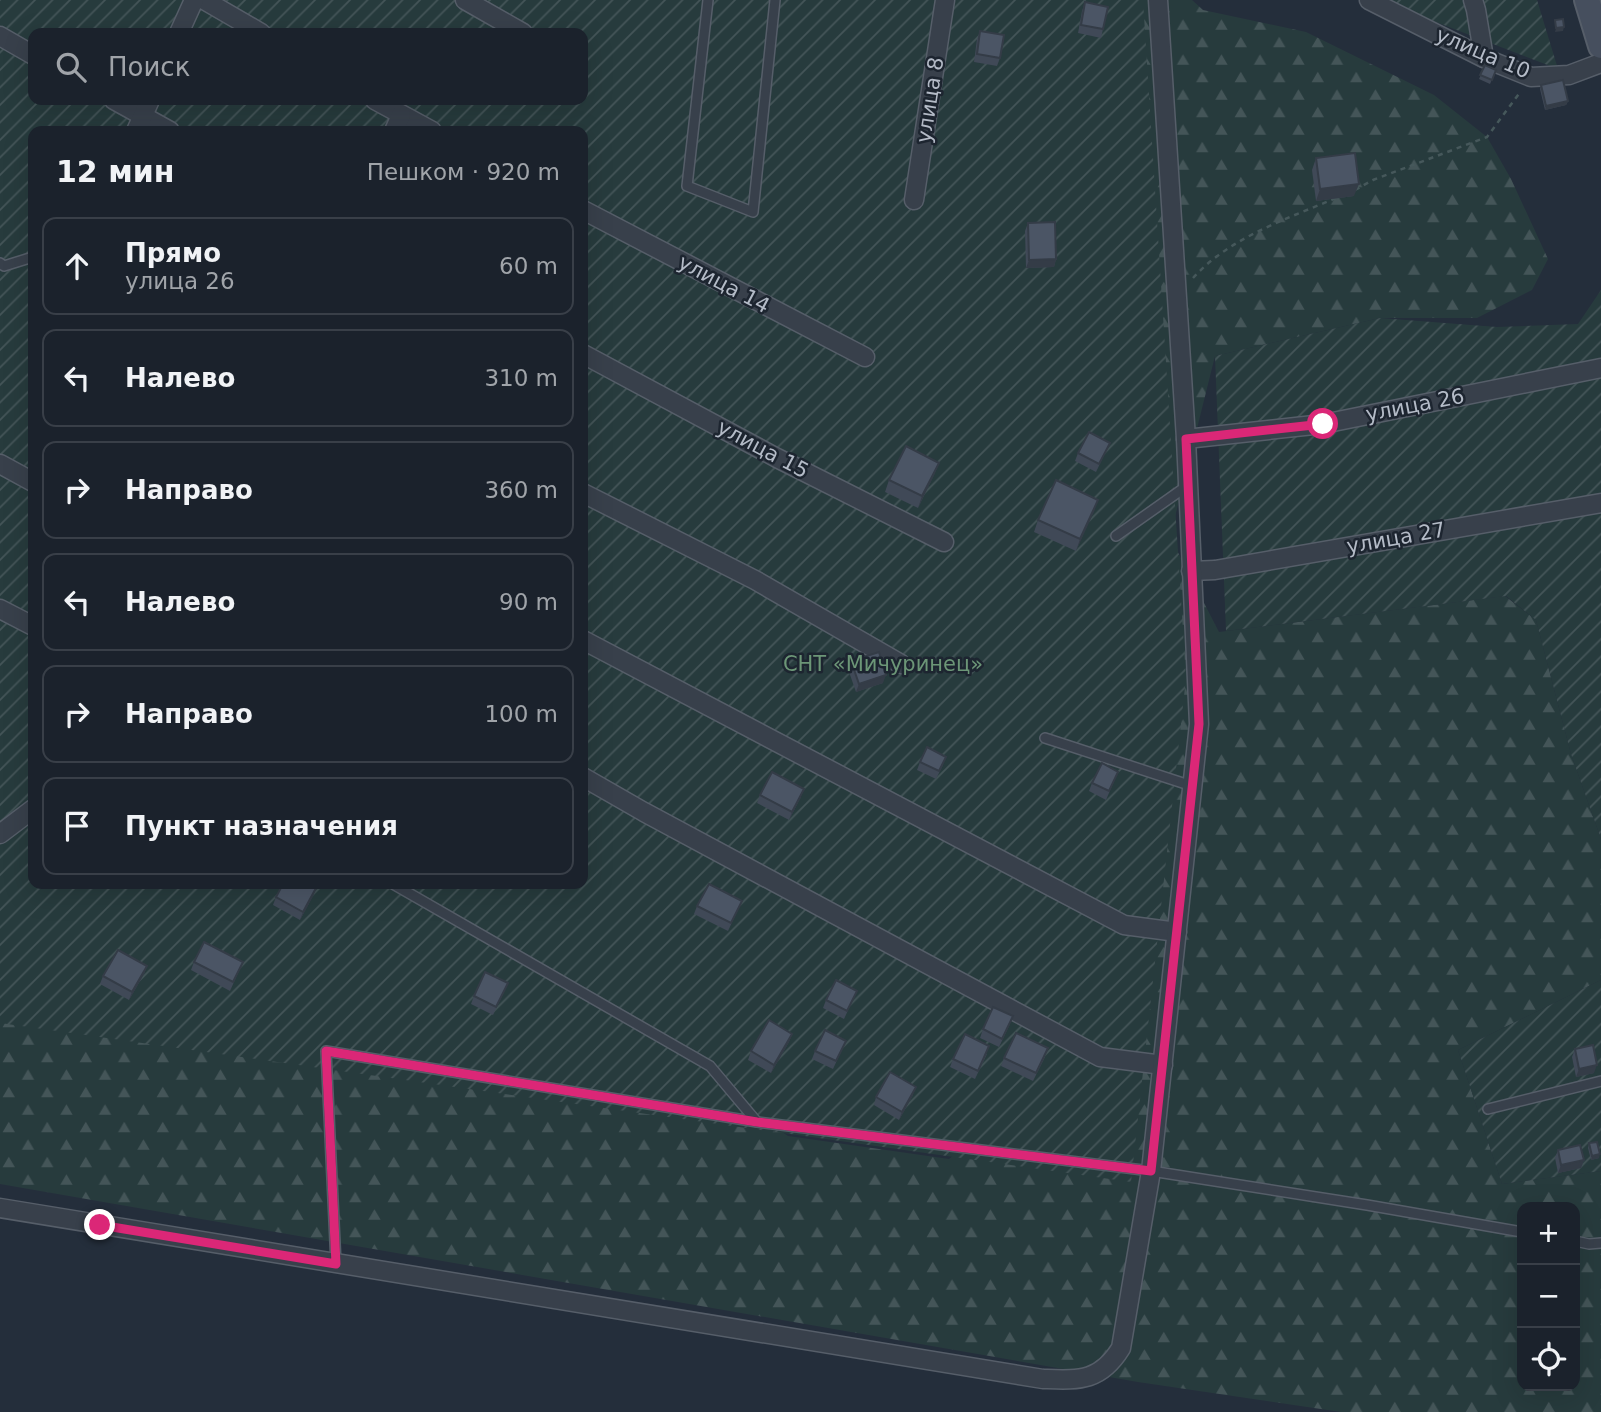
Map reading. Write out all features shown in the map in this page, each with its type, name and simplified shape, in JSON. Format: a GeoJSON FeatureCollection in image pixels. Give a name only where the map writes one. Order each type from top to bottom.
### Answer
{"type":"FeatureCollection","features":[{"type":"Feature","properties":{"kind":"main road"},"geometry":{"type":"LineString","coordinates":[[1587,3],[1601,46]]}},
{"type":"Feature","properties":{"kind":"street"},"geometry":{"type":"LineString","coordinates":[[181,28],[194,0]]}},
{"type":"Feature","properties":{"kind":"street"},"geometry":{"type":"LineString","coordinates":[[204,0],[252,28]]}},
{"type":"Feature","properties":{"kind":"street"},"geometry":{"type":"LineString","coordinates":[[465,0],[514,28]]}},
{"type":"Feature","properties":{"kind":"street","name":"улица 8"},"geometry":{"type":"LineString","coordinates":[[914,200],[945,0]]}},
{"type":"Feature","properties":{"kind":"street"},"geometry":{"type":"LineString","coordinates":[[0,1208],[1042,1379],[1075,1380],[1098,1373],[1113,1361],[1121,1348],[1151,1171],[1199,724],[1186,439],[1158,0]]}},
{"type":"Feature","properties":{"kind":"street","name":"улица 10"},"geometry":{"type":"LineString","coordinates":[[1369,0],[1483,58],[1531,77],[1569,75],[1601,63]]}},
{"type":"Feature","properties":{"kind":"street"},"geometry":{"type":"LineString","coordinates":[[1473,0],[1483,58]]}},
{"type":"Feature","properties":{"kind":"street"},"geometry":{"type":"LineString","coordinates":[[0,36],[28,52]]}},
{"type":"Feature","properties":{"kind":"street"},"geometry":{"type":"LineString","coordinates":[[123,105],[161,126]]}},
{"type":"Feature","properties":{"kind":"street"},"geometry":{"type":"LineString","coordinates":[[380,105],[397,123]]}},
{"type":"Feature","properties":{"kind":"street","name":"улица 14"},"geometry":{"type":"LineString","coordinates":[[588,213],[865,357]]}},
{"type":"Feature","properties":{"kind":"street","name":"улица 15"},"geometry":{"type":"LineString","coordinates":[[588,357],[777,458],[944,542]]}},
{"type":"Feature","properties":{"kind":"street","name":"улица 26"},"geometry":{"type":"LineString","coordinates":[[1186,439],[1323,424],[1601,368]]}},
{"type":"Feature","properties":{"kind":"street"},"geometry":{"type":"LineString","coordinates":[[0,464],[28,479]]}},
{"type":"Feature","properties":{"kind":"street"},"geometry":{"type":"LineString","coordinates":[[588,496],[755,580],[901,664]]}},
{"type":"Feature","properties":{"kind":"street","name":"улица 27"},"geometry":{"type":"LineString","coordinates":[[1191,571],[1215,570],[1600,507]]}},
{"type":"Feature","properties":{"kind":"street"},"geometry":{"type":"LineString","coordinates":[[0,609],[28,623]]}},
{"type":"Feature","properties":{"kind":"street"},"geometry":{"type":"LineString","coordinates":[[588,643],[1124,925],[1177,932]]}},
{"type":"Feature","properties":{"kind":"street"},"geometry":{"type":"LineString","coordinates":[[588,780],[1100,1057],[1163,1065]]}},
{"type":"Feature","properties":{"kind":"street"},"geometry":{"type":"LineString","coordinates":[[0,834],[28,814]]}},
{"type":"Feature","properties":{"kind":"lane"},"geometry":{"type":"LineString","coordinates":[[708,0],[687,186],[752,212],[775,0]]}},
{"type":"Feature","properties":{"kind":"lane"},"geometry":{"type":"LineString","coordinates":[[0,263],[4,266],[28,259]]}},
{"type":"Feature","properties":{"kind":"lane"},"geometry":{"type":"LineString","coordinates":[[1116,536],[1187,486]]}},
{"type":"Feature","properties":{"kind":"lane"},"geometry":{"type":"LineString","coordinates":[[1045,738],[1192,786]]}},
{"type":"Feature","properties":{"kind":"lane"},"geometry":{"type":"LineString","coordinates":[[402,889],[710,1066],[757,1122]]}},
{"type":"Feature","properties":{"kind":"lane"},"geometry":{"type":"LineString","coordinates":[[336,1264],[326,1051],[757,1122],[1151,1171],[1517,1231]]}},
{"type":"Feature","properties":{"kind":"lane"},"geometry":{"type":"LineString","coordinates":[[1488,1109],[1601,1082]]}},
{"type":"Feature","properties":{"kind":"lane"},"geometry":{"type":"LineString","coordinates":[[1580,1242],[1601,1243]]}},
{"type":"Feature","properties":{"kind":"path"},"geometry":{"type":"LineString","coordinates":[[1354,190],[1373,180],[1487,137],[1531,77]]}},
{"type":"Feature","properties":{"kind":"path"},"geometry":{"type":"LineString","coordinates":[[1177,296],[1205,264],[1220,254],[1256,233],[1343,195]]}},
{"type":"Feature","properties":{"kind":"green space","name":"СНТ «Мичуринец»"},"geometry":{"type":"Polygon","coordinates":[[[0,0],[1143,0],[1186,678],[1131,1182],[0,1023],[0,0]]]}},
{"type":"Feature","properties":{"kind":"green space"},"geometry":{"type":"Polygon","coordinates":[[[942,0],[1192,0],[1203,10],[1306,32],[1434,95],[1487,137],[1511,179],[1548,259],[1532,290],[1477,318],[1380,318],[1215,356],[1170,537],[1219,632],[1505,596],[1536,620],[1571,754],[1601,839],[1601,980],[1458,1050],[1502,1184],[1601,1171],[1601,1412],[1341,1412],[1138,1382],[0,1184],[0,811],[28,873],[28,889],[584,889],[615,1020],[788,1136],[949,1159],[1079,1053],[942,0]]]}},
{"type":"Feature","properties":{"kind":"green space"},"geometry":{"type":"Polygon","coordinates":[[[1379,0],[1537,0],[1558,69],[1379,0]]]}},
{"type":"Feature","properties":{"kind":"green space"},"geometry":{"type":"Polygon","coordinates":[[[1601,290],[1601,839],[1571,754],[1536,620],[1506,596],[1226,631],[1215,356],[1380,318],[1497,327],[1578,324],[1601,290]]]}},
{"type":"Feature","properties":{"kind":"green space"},"geometry":{"type":"Polygon","coordinates":[[[1601,980],[1601,1171],[1502,1184],[1458,1050],[1601,980]]]}},
{"type":"Feature","properties":{"kind":"building"},"geometry":{"type":"Polygon","coordinates":[[[1085,2],[1108,7],[1103,29],[1081,25],[1085,2]]]}},
{"type":"Feature","properties":{"kind":"building"},"geometry":{"type":"Polygon","coordinates":[[[1563,19],[1564,27],[1556,28],[1555,20],[1563,19]]]}},
{"type":"Feature","properties":{"kind":"building"},"geometry":{"type":"Polygon","coordinates":[[[980,31],[1004,35],[1000,58],[977,54],[980,31]]]}},
{"type":"Feature","properties":{"kind":"building"},"geometry":{"type":"Polygon","coordinates":[[[1485,65],[1496,70],[1492,80],[1480,75],[1485,65]]]}},
{"type":"Feature","properties":{"kind":"building"},"geometry":{"type":"Polygon","coordinates":[[[1563,80],[1568,101],[1546,106],[1541,85],[1563,80]]]}},
{"type":"Feature","properties":{"kind":"building"},"geometry":{"type":"Polygon","coordinates":[[[1355,153],[1359,184],[1320,189],[1316,158],[1355,153]]]}},
{"type":"Feature","properties":{"kind":"building"},"geometry":{"type":"Polygon","coordinates":[[[1055,222],[1056,259],[1029,260],[1028,223],[1055,222]]]}},
{"type":"Feature","properties":{"kind":"building"},"geometry":{"type":"Polygon","coordinates":[[[1089,432],[1110,443],[1099,464],[1078,453],[1089,432]]]}},
{"type":"Feature","properties":{"kind":"building"},"geometry":{"type":"Polygon","coordinates":[[[906,446],[939,463],[922,496],[889,480],[906,446]]]}},
{"type":"Feature","properties":{"kind":"building"},"geometry":{"type":"Polygon","coordinates":[[[1056,480],[1098,500],[1080,539],[1038,520],[1056,480]]]}},
{"type":"Feature","properties":{"kind":"building"},"geometry":{"type":"Polygon","coordinates":[[[879,652],[886,675],[859,684],[851,661],[879,652]]]}},
{"type":"Feature","properties":{"kind":"building"},"geometry":{"type":"Polygon","coordinates":[[[927,747],[946,757],[939,771],[920,762],[927,747]]]}},
{"type":"Feature","properties":{"kind":"building"},"geometry":{"type":"Polygon","coordinates":[[[1102,763],[1118,772],[1109,791],[1092,783],[1102,763]]]}},
{"type":"Feature","properties":{"kind":"building"},"geometry":{"type":"Polygon","coordinates":[[[772,772],[804,789],[792,812],[760,795],[772,772]]]}},
{"type":"Feature","properties":{"kind":"building"},"geometry":{"type":"Polygon","coordinates":[[[709,884],[742,901],[731,923],[697,906],[709,884]]]}},
{"type":"Feature","properties":{"kind":"building"},"geometry":{"type":"Polygon","coordinates":[[[280,889],[315,889],[303,912],[276,897],[280,889]]]}},
{"type":"Feature","properties":{"kind":"building"},"geometry":{"type":"Polygon","coordinates":[[[204,942],[243,962],[233,982],[194,962],[204,942]]]}},
{"type":"Feature","properties":{"kind":"building"},"geometry":{"type":"Polygon","coordinates":[[[118,950],[147,966],[132,992],[103,976],[118,950]]]}},
{"type":"Feature","properties":{"kind":"building"},"geometry":{"type":"Polygon","coordinates":[[[485,972],[508,983],[496,1007],[474,996],[485,972]]]}},
{"type":"Feature","properties":{"kind":"building"},"geometry":{"type":"Polygon","coordinates":[[[836,980],[857,991],[847,1011],[826,1000],[836,980]]]}},
{"type":"Feature","properties":{"kind":"building"},"geometry":{"type":"Polygon","coordinates":[[[993,1007],[1013,1016],[1002,1039],[983,1029],[993,1007]]]}},
{"type":"Feature","properties":{"kind":"building"},"geometry":{"type":"Polygon","coordinates":[[[769,1020],[792,1034],[774,1065],[751,1051],[769,1020]]]}},
{"type":"Feature","properties":{"kind":"building"},"geometry":{"type":"Polygon","coordinates":[[[825,1030],[846,1041],[836,1061],[815,1051],[825,1030]]]}},
{"type":"Feature","properties":{"kind":"building"},"geometry":{"type":"Polygon","coordinates":[[[1016,1033],[1048,1048],[1036,1073],[1004,1058],[1016,1033]]]}},
{"type":"Feature","properties":{"kind":"building"},"geometry":{"type":"Polygon","coordinates":[[[965,1034],[989,1046],[978,1071],[953,1059],[965,1034]]]}},
{"type":"Feature","properties":{"kind":"building"},"geometry":{"type":"Polygon","coordinates":[[[1593,1045],[1597,1065],[1579,1069],[1575,1049],[1593,1045]]]}},
{"type":"Feature","properties":{"kind":"building"},"geometry":{"type":"Polygon","coordinates":[[[890,1072],[916,1087],[902,1112],[876,1097],[890,1072]]]}},
{"type":"Feature","properties":{"kind":"building"},"geometry":{"type":"Polygon","coordinates":[[[1597,1142],[1600,1154],[1592,1156],[1589,1143],[1597,1142]]]}},
{"type":"Feature","properties":{"kind":"building"},"geometry":{"type":"Polygon","coordinates":[[[1580,1145],[1584,1160],[1561,1165],[1558,1150],[1580,1145]]]}},
{"type":"Feature","properties":{"kind":"route"},"geometry":{"type":"LineString","coordinates":[[100,1225],[336,1264],[326,1051],[757,1122],[1151,1171],[1199,724],[1186,439],[1323,424]]}}]}
